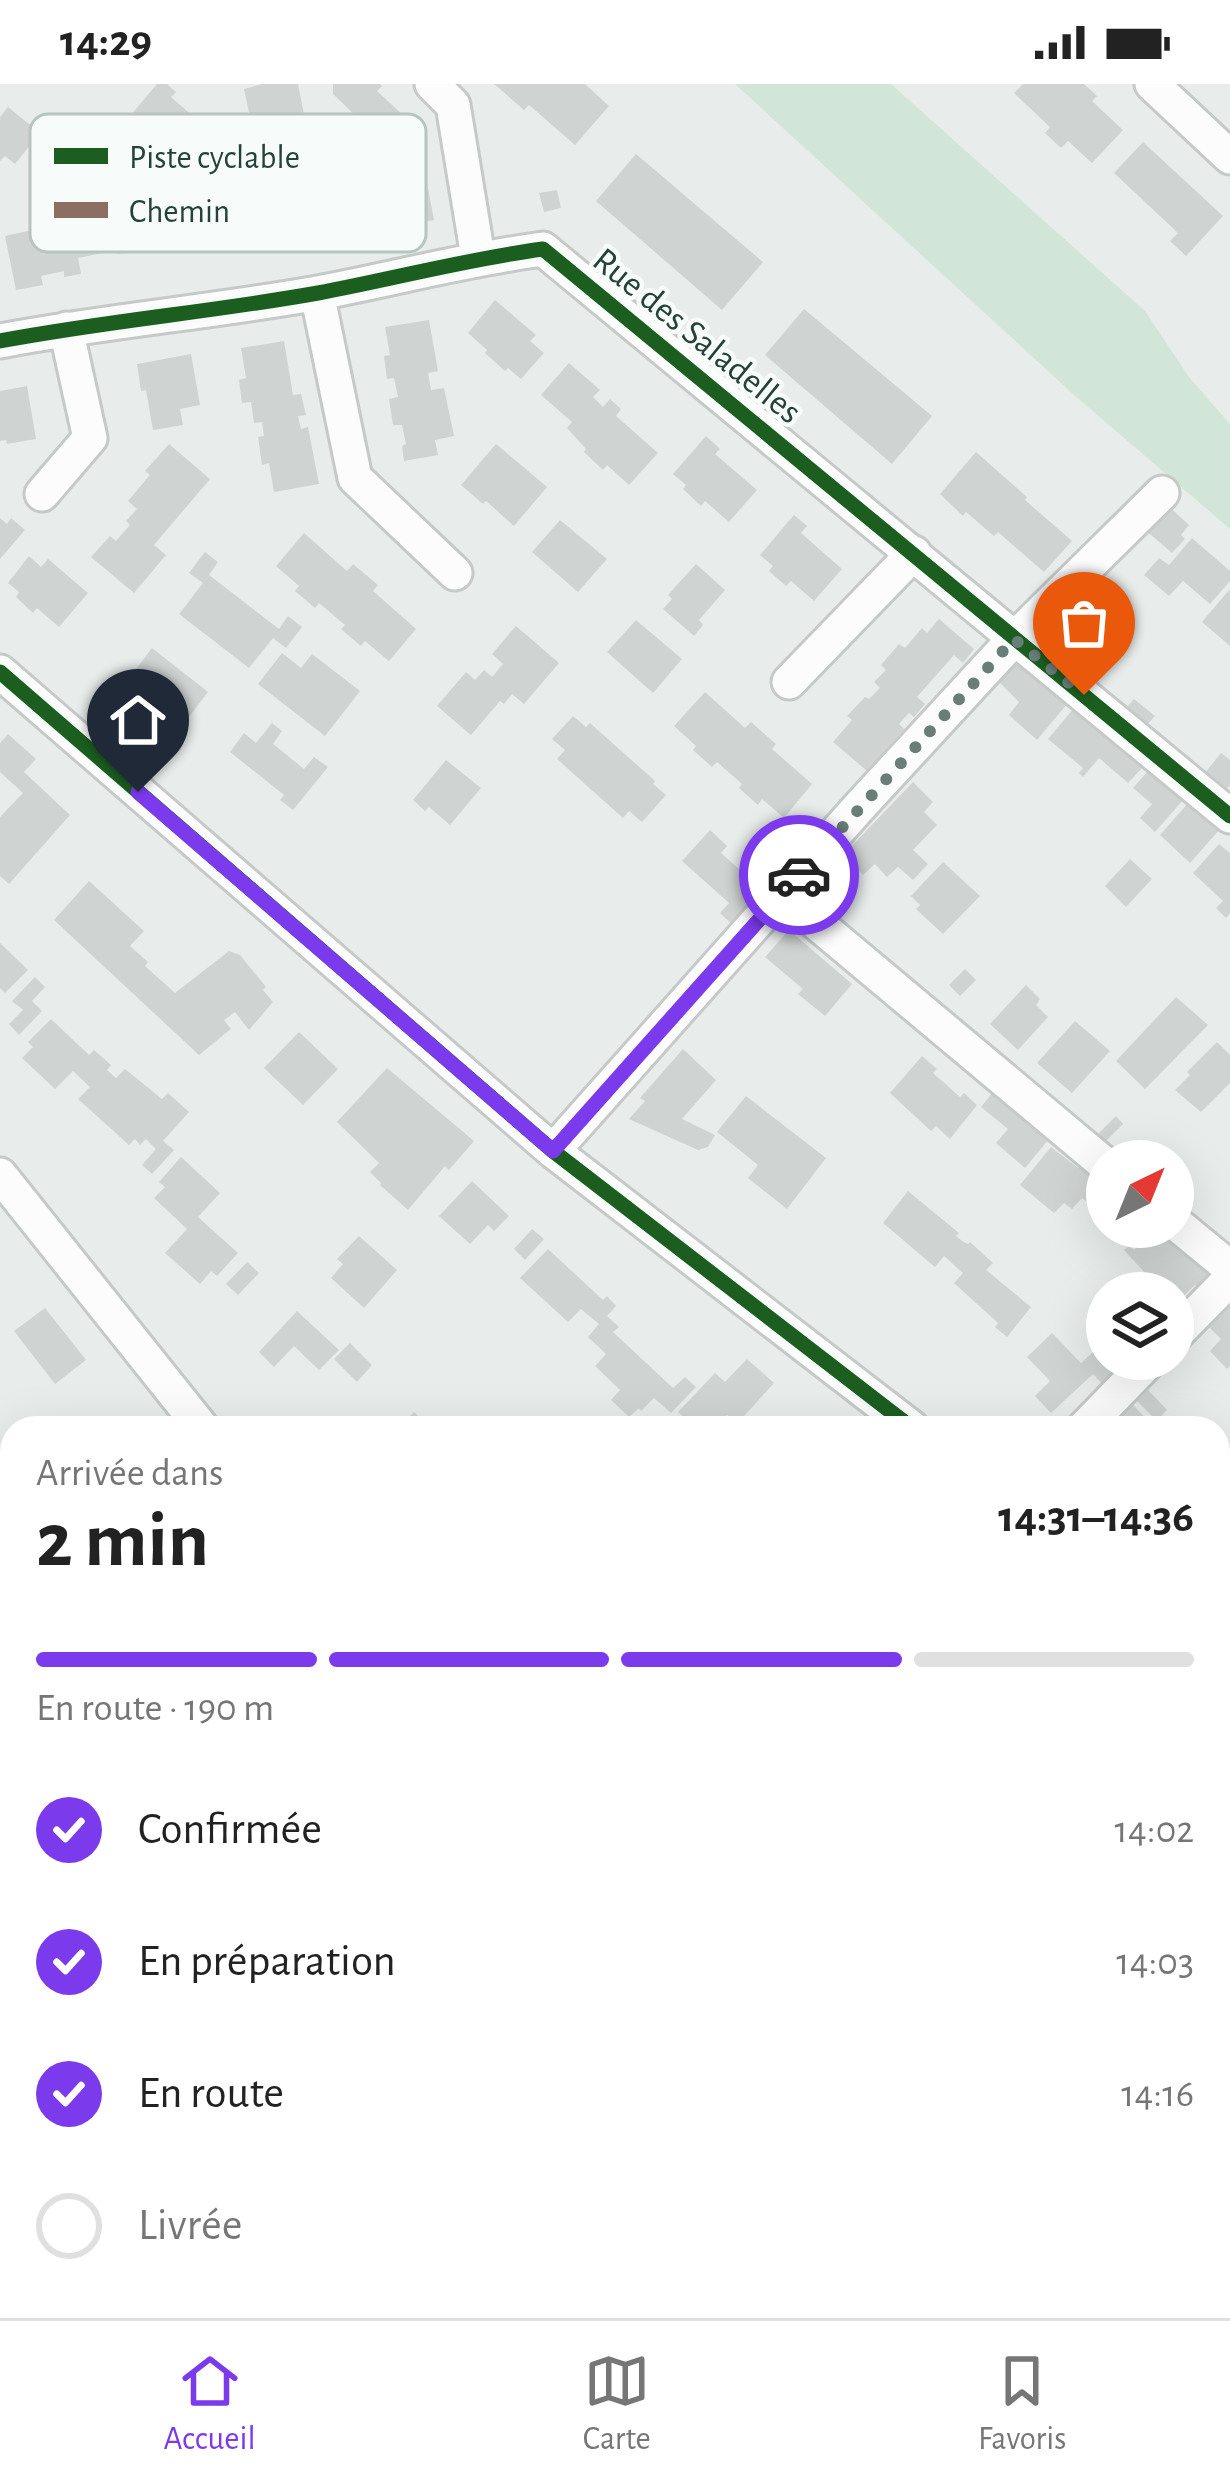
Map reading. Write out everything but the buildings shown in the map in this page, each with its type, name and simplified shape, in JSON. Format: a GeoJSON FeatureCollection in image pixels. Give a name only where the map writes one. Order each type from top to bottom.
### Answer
{"type":"FeatureCollection","features":[{"type":"Feature","properties":{"kind":"street"},"geometry":{"type":"LineString","coordinates":[[432,84],[453,105],[478,257]]}},
{"type":"Feature","properties":{"kind":"street"},"geometry":{"type":"LineString","coordinates":[[1152,84],[1230,157]]}},
{"type":"Feature","properties":{"kind":"street","name":"Rue des Saladelles"},"geometry":{"type":"LineString","coordinates":[[0,341],[317,293],[478,257],[543,249],[1230,816]]}},
{"type":"Feature","properties":{"kind":"street"},"geometry":{"type":"LineString","coordinates":[[317,293],[355,478],[455,573]]}},
{"type":"Feature","properties":{"kind":"street"},"geometry":{"type":"LineString","coordinates":[[42,494],[90,438],[66,328]]}},
{"type":"Feature","properties":{"kind":"street"},"geometry":{"type":"LineString","coordinates":[[553,1151],[1014,639],[1162,493]]}},
{"type":"Feature","properties":{"kind":"street"},"geometry":{"type":"LineString","coordinates":[[789,682],[914,553]]}},
{"type":"Feature","properties":{"kind":"street"},"geometry":{"type":"LineString","coordinates":[[0,672],[553,1151],[896,1416]]}},
{"type":"Feature","properties":{"kind":"street"},"geometry":{"type":"LineString","coordinates":[[782,894],[1086,1148]]}},
{"type":"Feature","properties":{"kind":"street"},"geometry":{"type":"LineString","coordinates":[[0,1175],[192,1416]]}},
{"type":"Feature","properties":{"kind":"street"},"geometry":{"type":"LineString","coordinates":[[1194,1238],[1230,1268]]}},
{"type":"Feature","properties":{"kind":"street"},"geometry":{"type":"LineString","coordinates":[[1194,1316],[1230,1279]]}},
{"type":"Feature","properties":{"kind":"street"},"geometry":{"type":"LineString","coordinates":[[1096,1416],[1131,1380]]}},
{"type":"Feature","properties":{"kind":"green space"},"geometry":{"type":"Polygon","coordinates":[[[735,84],[891,84],[1145,311],[1189,377],[1230,424],[1230,529],[1073,394],[735,84]]]}},
{"type":"Feature","properties":{"kind":"cycle path"},"geometry":{"type":"LineString","coordinates":[[0,341],[318,293],[543,249],[1230,816]]}},
{"type":"Feature","properties":{"kind":"cycle path"},"geometry":{"type":"LineString","coordinates":[[0,672],[553,1151],[896,1416]]}},
{"type":"Feature","properties":{"kind":"way so far"},"geometry":{"type":"LineString","coordinates":[[799,875],[1014,639],[1084,695]]}},
{"type":"Feature","properties":{"kind":"route"},"geometry":{"type":"LineString","coordinates":[[138,792],[553,1151],[799,875]]}}]}
